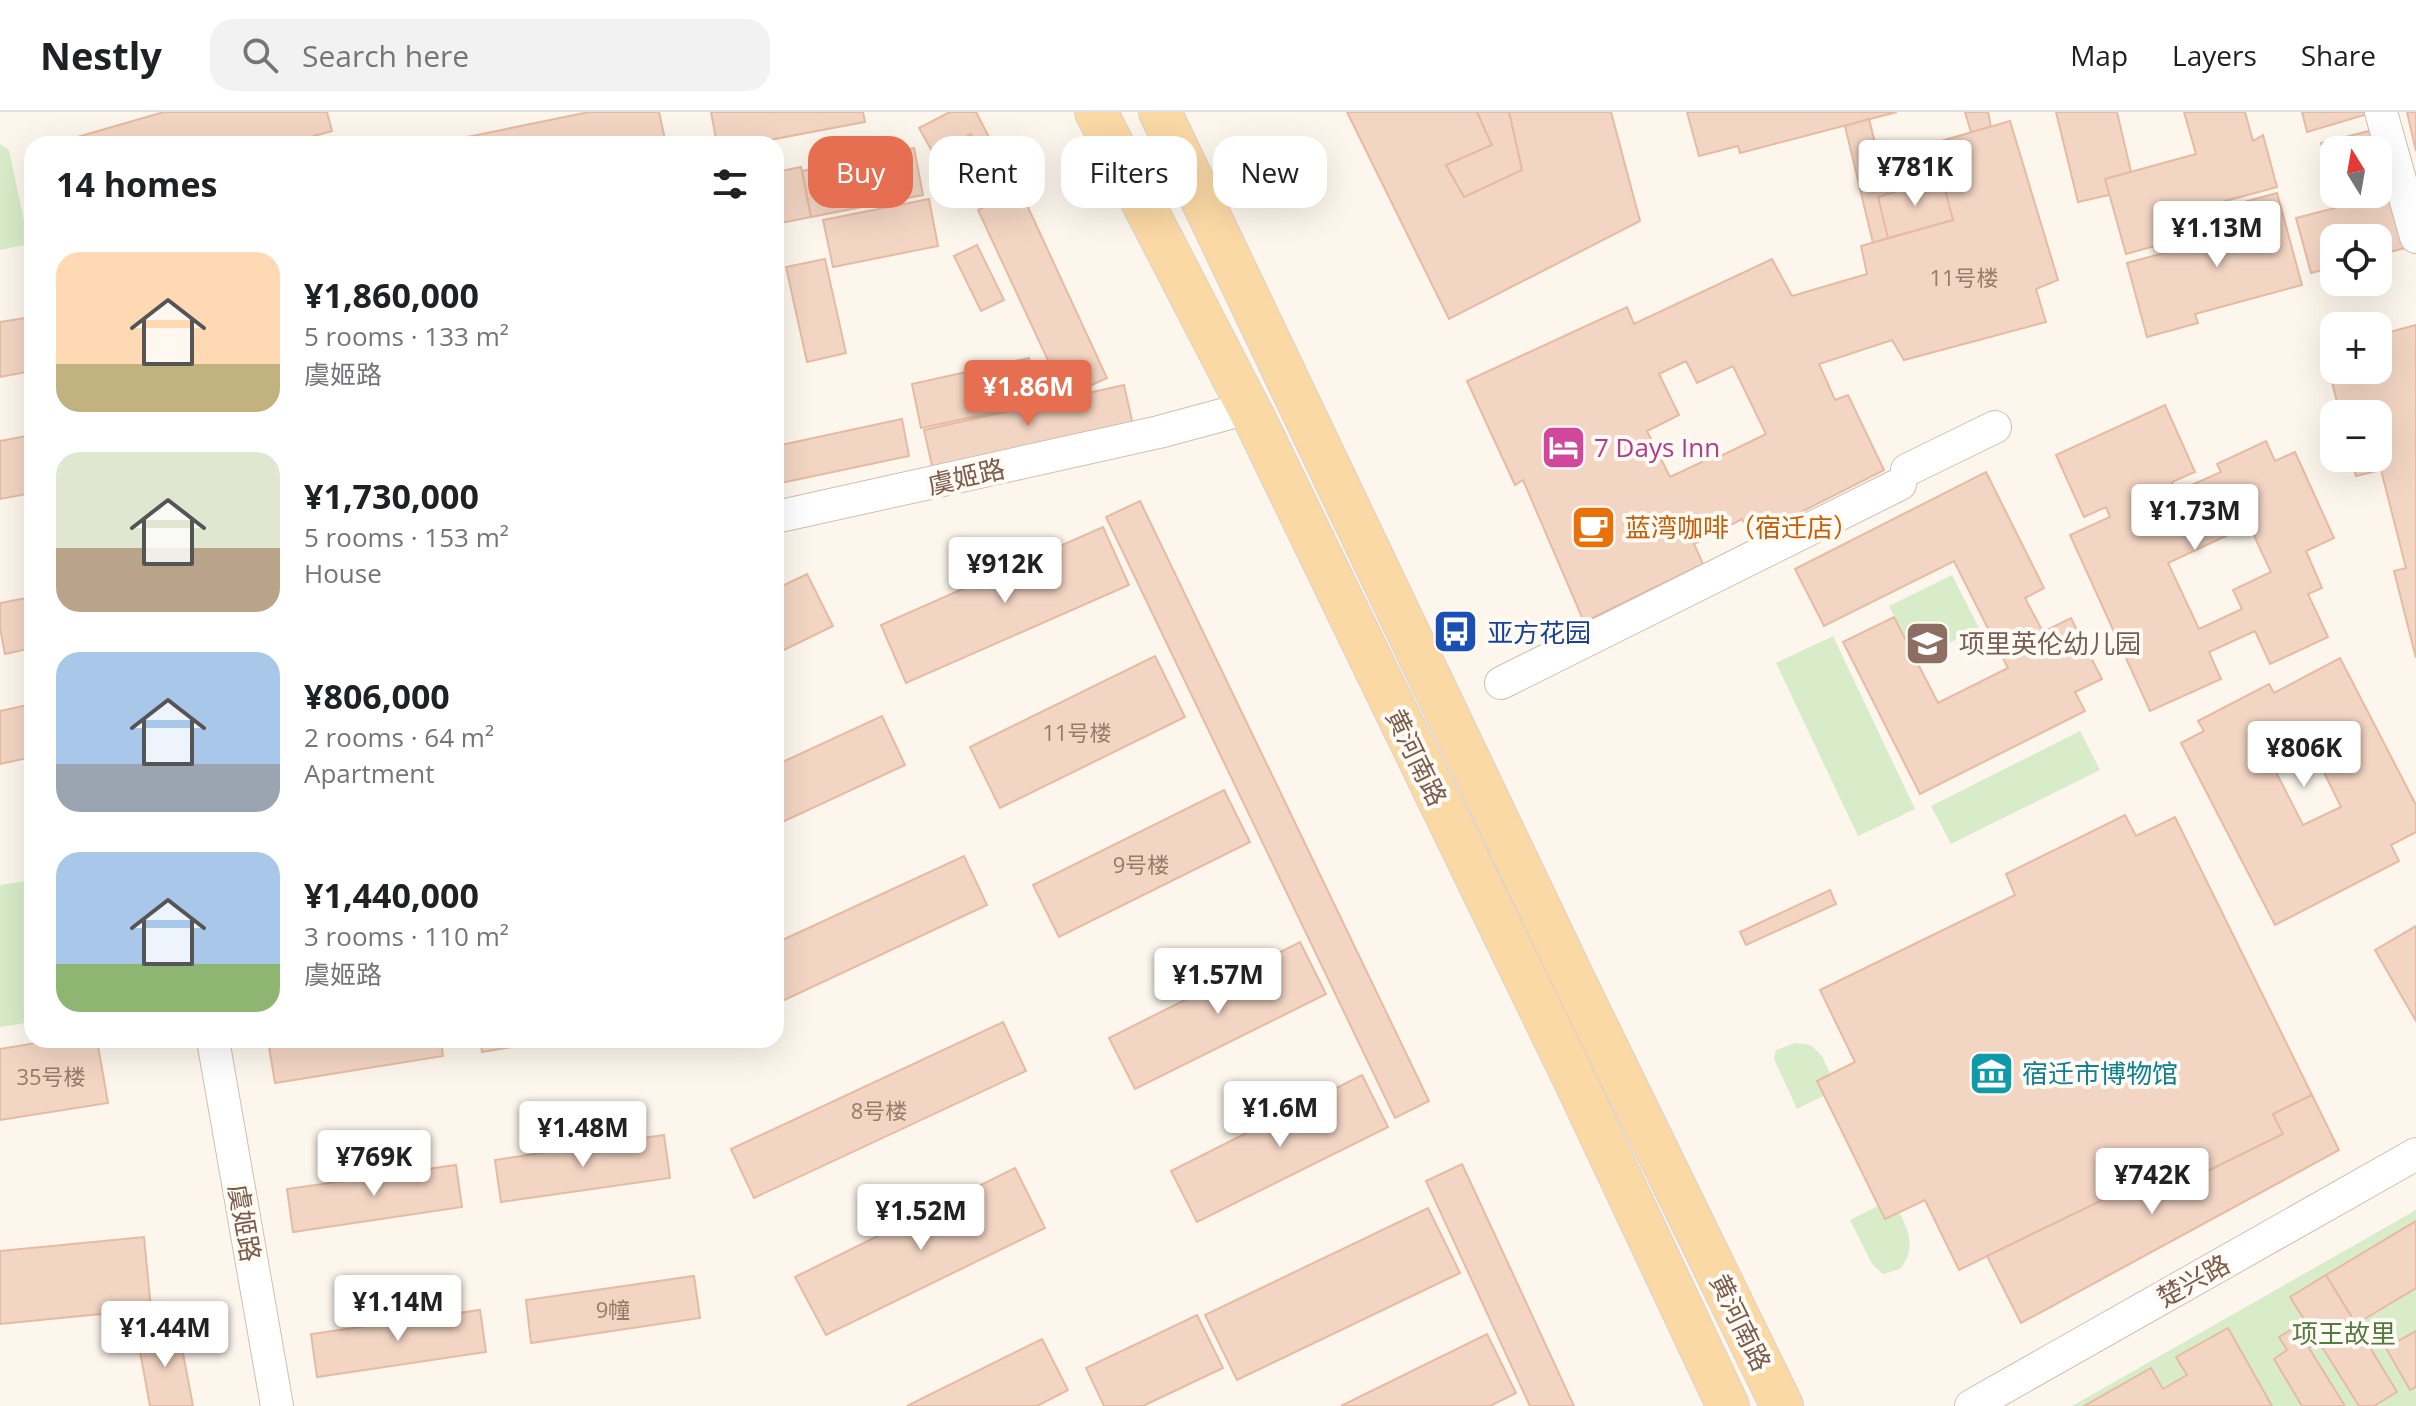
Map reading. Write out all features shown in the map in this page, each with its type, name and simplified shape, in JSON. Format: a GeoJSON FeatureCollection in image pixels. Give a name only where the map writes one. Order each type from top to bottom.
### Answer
{"type":"FeatureCollection","features":[{"type":"Feature","properties":{"kind":"main road","name":"黄河南路"},"geometry":{"type":"LineString","coordinates":[[1096,112],[1248,408],[1576,1083],[1728,1406]]}},
{"type":"Feature","properties":{"kind":"main road","name":"黄河南路"},"geometry":{"type":"LineString","coordinates":[[1160,112],[1574,980],[1782,1406]]}},
{"type":"Feature","properties":{"kind":"street"},"geometry":{"type":"LineString","coordinates":[[2381,112],[2416,237]]}},
{"type":"Feature","properties":{"kind":"street","name":"虞姬路"},"geometry":{"type":"LineString","coordinates":[[784,515],[1159,432],[1248,408]]}},
{"type":"Feature","properties":{"kind":"street"},"geometry":{"type":"LineString","coordinates":[[1501,683],[1904,477],[1995,427]]}},
{"type":"Feature","properties":{"kind":"street","name":"虞姬路"},"geometry":{"type":"LineString","coordinates":[[214,1048],[277,1406]]}},
{"type":"Feature","properties":{"kind":"street","name":"楚兴路"},"geometry":{"type":"LineString","coordinates":[[1971,1406],[2416,1154]]}},
{"type":"Feature","properties":{"kind":"green space"},"geometry":{"type":"Polygon","coordinates":[[[0,144],[9,150],[24,220],[24,245],[0,250],[0,144]]]}},
{"type":"Feature","properties":{"kind":"green space"},"geometry":{"type":"Polygon","coordinates":[[[1952,575],[1979,628],[1916,660],[1889,606],[1952,575]]]}},
{"type":"Feature","properties":{"kind":"green space"},"geometry":{"type":"Polygon","coordinates":[[[1833,636],[1915,809],[1858,836],[1776,663],[1833,636]]]}},
{"type":"Feature","properties":{"kind":"green space"},"geometry":{"type":"Polygon","coordinates":[[[2080,731],[2100,770],[1951,844],[1931,806],[2080,731]]]}},
{"type":"Feature","properties":{"kind":"green space"},"geometry":{"type":"Polygon","coordinates":[[[24,881],[24,1023],[0,1027],[0,885],[24,881]]]}},
{"type":"Feature","properties":{"kind":"green space"},"geometry":{"type":"Polygon","coordinates":[[[1795,1043],[1811,1045],[1822,1056],[1837,1089],[1797,1109],[1774,1059],[1776,1050],[1795,1043]]]}},
{"type":"Feature","properties":{"kind":"green space"},"geometry":{"type":"Polygon","coordinates":[[[1892,1199],[1908,1234],[1909,1251],[1900,1269],[1883,1274],[1872,1264],[1850,1220],[1892,1199]]]}},
{"type":"Feature","properties":{"kind":"green space","name":"项王故里"},"geometry":{"type":"Polygon","coordinates":[[[2416,1210],[2416,1406],[2072,1406],[2416,1210]]]}},
{"type":"Feature","properties":{"kind":"building"},"geometry":{"type":"Polygon","coordinates":[[[164,112],[327,112],[332,131],[314,136],[81,136],[164,112]]]}},
{"type":"Feature","properties":{"kind":"building"},"geometry":{"type":"Polygon","coordinates":[[[589,112],[659,112],[664,136],[472,136],[589,112]]]}},
{"type":"Feature","properties":{"kind":"building"},"geometry":{"type":"Polygon","coordinates":[[[711,112],[863,112],[865,122],[784,137],[716,136],[711,112]]]}},
{"type":"Feature","properties":{"kind":"building"},"geometry":{"type":"Polygon","coordinates":[[[950,112],[976,112],[988,136],[929,136],[929,146],[919,128],[950,112]]]}},
{"type":"Feature","properties":{"kind":"building"},"geometry":{"type":"Polygon","coordinates":[[[1347,112],[1477,112],[1492,145],[1446,165],[1464,197],[1522,170],[1509,112],[1611,112],[1640,221],[1449,319],[1347,112]]]}},
{"type":"Feature","properties":{"kind":"building"},"geometry":{"type":"Polygon","coordinates":[[[1477,112],[1509,112],[1522,170],[1464,197],[1446,165],[1492,145],[1477,112]]]}},
{"type":"Feature","properties":{"kind":"building"},"geometry":{"type":"Polygon","coordinates":[[[1687,112],[1897,112],[1740,153],[1738,146],[1699,156],[1687,112]]]}},
{"type":"Feature","properties":{"kind":"building"},"geometry":{"type":"Polygon","coordinates":[[[1965,112],[1988,112],[1991,127],[1971,132],[1965,112]]]}},
{"type":"Feature","properties":{"kind":"building"},"geometry":{"type":"Polygon","coordinates":[[[2056,112],[2117,112],[2135,189],[2078,202],[2056,112]]]}},
{"type":"Feature","properties":{"kind":"building"},"geometry":{"type":"Polygon","coordinates":[[[2184,112],[2245,112],[2253,141],[2263,135],[2277,187],[2174,215],[2180,239],[2126,254],[2105,179],[2196,154],[2184,112]]]}},
{"type":"Feature","properties":{"kind":"building"},"geometry":{"type":"Polygon","coordinates":[[[2302,112],[2367,112],[2368,114],[2307,132],[2302,112]]]}},
{"type":"Feature","properties":{"kind":"building"},"geometry":{"type":"Polygon","coordinates":[[[2407,112],[2416,112],[2416,151],[2407,112]]]}},
{"type":"Feature","properties":{"kind":"building"},"geometry":{"type":"Polygon","coordinates":[[[1869,119],[1898,235],[1873,243],[1845,126],[1869,119]]]}},
{"type":"Feature","properties":{"kind":"building"},"geometry":{"type":"Polygon","coordinates":[[[2010,121],[2058,280],[2036,289],[2046,322],[1904,360],[1892,340],[1819,364],[1835,400],[1848,395],[1884,470],[1752,537],[1742,519],[1694,544],[1703,564],[1584,622],[1523,480],[1515,485],[1467,381],[1627,307],[1634,324],[1772,259],[1792,296],[1867,274],[1861,246],[1953,220],[1931,144],[2010,121]],[[1686,361],[1659,374],[1679,415],[1647,431],[1670,477],[1702,462],[1697,451],[1714,443],[1721,456],[1766,434],[1733,366],[1697,383],[1686,361]]]}},
{"type":"Feature","properties":{"kind":"building"},"geometry":{"type":"Polygon","coordinates":[[[2377,129],[2379,136],[2349,136],[2377,129]]]}},
{"type":"Feature","properties":{"kind":"building"},"geometry":{"type":"Polygon","coordinates":[[[913,148],[923,195],[913,197],[913,148]]]}},
{"type":"Feature","properties":{"kind":"building"},"geometry":{"type":"Polygon","coordinates":[[[801,167],[811,217],[784,222],[784,170],[801,167]]]}},
{"type":"Feature","properties":{"kind":"building"},"geometry":{"type":"Polygon","coordinates":[[[808,170],[808,202],[802,171],[808,170]]]}},
{"type":"Feature","properties":{"kind":"building"},"geometry":{"type":"Polygon","coordinates":[[[1942,178],[1953,220],[1888,238],[1878,197],[1942,178]]]}},
{"type":"Feature","properties":{"kind":"building"},"geometry":{"type":"Polygon","coordinates":[[[2392,184],[2409,247],[2392,251],[2392,224],[2320,224],[2320,271],[2311,273],[2296,218],[2335,208],[2392,208],[2392,184]]]}},
{"type":"Feature","properties":{"kind":"building"},"geometry":{"type":"Polygon","coordinates":[[[2277,193],[2302,285],[2195,314],[2198,323],[2147,337],[2127,263],[2234,234],[2226,207],[2277,193]]]}},
{"type":"Feature","properties":{"kind":"building"},"geometry":{"type":"Polygon","coordinates":[[[929,199],[938,246],[833,267],[823,220],[884,208],[913,208],[913,202],[929,199]]]}},
{"type":"Feature","properties":{"kind":"building"},"geometry":{"type":"Polygon","coordinates":[[[809,208],[857,208],[811,217],[809,208]]]}},
{"type":"Feature","properties":{"kind":"building"},"geometry":{"type":"Polygon","coordinates":[[[1028,208],[1107,378],[1065,397],[978,210],[1028,208]]]}},
{"type":"Feature","properties":{"kind":"building"},"geometry":{"type":"Polygon","coordinates":[[[977,245],[1004,300],[981,311],[954,256],[977,245]]]}},
{"type":"Feature","properties":{"kind":"building"},"geometry":{"type":"Polygon","coordinates":[[[825,259],[846,353],[807,362],[786,267],[825,259]]]}},
{"type":"Feature","properties":{"kind":"building"},"geometry":{"type":"Polygon","coordinates":[[[24,318],[24,372],[0,377],[0,322],[24,318]]]}},
{"type":"Feature","properties":{"kind":"building"},"geometry":{"type":"Polygon","coordinates":[[[2416,325],[2416,658],[2394,571],[2406,568],[2382,472],[2392,472],[2392,400],[2336,400],[2332,384],[2392,384],[2392,331],[2416,325]]]}},
{"type":"Feature","properties":{"kind":"building"},"geometry":{"type":"Polygon","coordinates":[[[1029,358],[1039,403],[921,428],[912,384],[1029,358]]]}},
{"type":"Feature","properties":{"kind":"building"},"geometry":{"type":"Polygon","coordinates":[[[1124,385],[1133,425],[933,470],[924,430],[1124,385]]]}},
{"type":"Feature","properties":{"kind":"building"},"geometry":{"type":"Polygon","coordinates":[[[2165,405],[2195,472],[2172,482],[2176,492],[2221,472],[2217,464],[2266,441],[2275,461],[2295,452],[2334,538],[2306,551],[2322,588],[2308,594],[2328,637],[2270,664],[2255,631],[2209,652],[2221,679],[2150,711],[2070,535],[2110,517],[2106,507],[2084,517],[2056,455],[2165,405]],[[2249,525],[2168,563],[2199,629],[2242,609],[2233,590],[2271,572],[2249,525]]]}},
{"type":"Feature","properties":{"kind":"building"},"geometry":{"type":"Polygon","coordinates":[[[902,419],[909,456],[784,482],[784,444],[902,419]]]}},
{"type":"Feature","properties":{"kind":"building"},"geometry":{"type":"Polygon","coordinates":[[[24,436],[24,494],[0,499],[0,441],[24,436]]]}},
{"type":"Feature","properties":{"kind":"building"},"geometry":{"type":"Polygon","coordinates":[[[1986,472],[2044,588],[2025,598],[2043,632],[2071,618],[2102,679],[2075,692],[2085,711],[1920,794],[1843,642],[1894,617],[1938,703],[2008,668],[1954,561],[1824,626],[1795,569],[1986,472]]]}},
{"type":"Feature","properties":{"kind":"building"},"geometry":{"type":"Polygon","coordinates":[[[1140,501],[1429,1101],[1395,1118],[1106,517],[1140,501]]]}},
{"type":"Feature","properties":{"kind":"building"},"geometry":{"type":"Polygon","coordinates":[[[1103,527],[1129,585],[906,683],[881,625],[1103,527]]]}},
{"type":"Feature","properties":{"kind":"building"},"geometry":{"type":"Polygon","coordinates":[[[807,574],[833,626],[784,650],[784,585],[807,574]]]}},
{"type":"Feature","properties":{"kind":"building"},"geometry":{"type":"Polygon","coordinates":[[[24,598],[24,650],[5,654],[0,628],[0,603],[24,598]]]}},
{"type":"Feature","properties":{"kind":"building"},"geometry":{"type":"Polygon","coordinates":[[[1155,656],[1185,717],[1000,808],[970,747],[1155,656]]]}},
{"type":"Feature","properties":{"kind":"building"},"geometry":{"type":"Polygon","coordinates":[[[2340,658],[2416,805],[2416,832],[2391,845],[2399,861],[2275,925],[2181,743],[2204,731],[2198,721],[2269,684],[2274,693],[2340,658]],[[2313,750],[2274,768],[2303,825],[2341,807],[2313,750]]]}},
{"type":"Feature","properties":{"kind":"building"},"geometry":{"type":"Polygon","coordinates":[[[24,706],[24,759],[0,764],[0,711],[24,706]]]}},
{"type":"Feature","properties":{"kind":"building"},"geometry":{"type":"Polygon","coordinates":[[[882,716],[905,765],[784,821],[784,761],[882,716]]]}},
{"type":"Feature","properties":{"kind":"building"},"geometry":{"type":"Polygon","coordinates":[[[1224,790],[1250,842],[1059,937],[1033,885],[1224,790]]]}},
{"type":"Feature","properties":{"kind":"building"},"geometry":{"type":"Polygon","coordinates":[[[2125,815],[2136,836],[2175,817],[2312,1095],[2273,1114],[2283,1134],[2159,1195],[2150,1177],[1959,1270],[1925,1200],[1885,1219],[1817,1081],[1855,1062],[1820,990],[2015,895],[2006,874],[2125,815]]]}},
{"type":"Feature","properties":{"kind":"building"},"geometry":{"type":"Polygon","coordinates":[[[964,856],[987,905],[784,1000],[784,939],[964,856]]]}},
{"type":"Feature","properties":{"kind":"building"},"geometry":{"type":"Polygon","coordinates":[[[1830,890],[1836,904],[1746,945],[1740,932],[1830,890]]]}},
{"type":"Feature","properties":{"kind":"building"},"geometry":{"type":"Polygon","coordinates":[[[2416,926],[2416,1021],[2375,950],[2416,926]]]}},
{"type":"Feature","properties":{"kind":"building"},"geometry":{"type":"Polygon","coordinates":[[[1300,942],[1326,994],[1135,1089],[1109,1038],[1300,942]]]}},
{"type":"Feature","properties":{"kind":"building"},"geometry":{"type":"Polygon","coordinates":[[[1003,1022],[1026,1071],[754,1198],[731,1149],[1003,1022]]]}},
{"type":"Feature","properties":{"kind":"building"},"geometry":{"type":"Polygon","coordinates":[[[24,1045],[24,1048],[98,1048],[108,1103],[0,1120],[0,1049],[24,1045]]]}},
{"type":"Feature","properties":{"kind":"building"},"geometry":{"type":"Polygon","coordinates":[[[269,1048],[442,1048],[443,1056],[275,1083],[269,1048]]]}},
{"type":"Feature","properties":{"kind":"building"},"geometry":{"type":"Polygon","coordinates":[[[481,1048],[506,1048],[482,1052],[481,1048]]]}},
{"type":"Feature","properties":{"kind":"building"},"geometry":{"type":"Polygon","coordinates":[[[1362,1075],[1388,1127],[1197,1222],[1171,1171],[1362,1075]]]}},
{"type":"Feature","properties":{"kind":"building"},"geometry":{"type":"Polygon","coordinates":[[[2312,1095],[2339,1150],[2021,1323],[1987,1256],[2150,1177],[2159,1195],[2283,1134],[2273,1114],[2312,1095]]]}},
{"type":"Feature","properties":{"kind":"building"},"geometry":{"type":"Polygon","coordinates":[[[664,1135],[670,1178],[501,1202],[495,1160],[664,1135]]]}},
{"type":"Feature","properties":{"kind":"building"},"geometry":{"type":"Polygon","coordinates":[[[1462,1164],[1574,1406],[1530,1406],[1426,1181],[1462,1164]]]}},
{"type":"Feature","properties":{"kind":"building"},"geometry":{"type":"Polygon","coordinates":[[[456,1165],[462,1207],[293,1232],[287,1189],[456,1165]]]}},
{"type":"Feature","properties":{"kind":"building"},"geometry":{"type":"Polygon","coordinates":[[[1015,1168],[1045,1228],[826,1335],[795,1277],[1015,1168]]]}},
{"type":"Feature","properties":{"kind":"building"},"geometry":{"type":"Polygon","coordinates":[[[1428,1208],[1460,1273],[1237,1380],[1205,1315],[1428,1208]]]}},
{"type":"Feature","properties":{"kind":"building"},"geometry":{"type":"Polygon","coordinates":[[[2416,1221],[2416,1288],[2356,1324],[2326,1275],[2416,1221]]]}},
{"type":"Feature","properties":{"kind":"building"},"geometry":{"type":"Polygon","coordinates":[[[144,1237],[151,1309],[0,1324],[0,1251],[144,1237]]]}},
{"type":"Feature","properties":{"kind":"building"},"geometry":{"type":"Polygon","coordinates":[[[2326,1275],[2397,1392],[2374,1406],[2359,1406],[2319,1342],[2309,1348],[2345,1406],[2302,1406],[2274,1359],[2287,1350],[2279,1337],[2305,1321],[2290,1297],[2326,1275]]]}},
{"type":"Feature","properties":{"kind":"building"},"geometry":{"type":"Polygon","coordinates":[[[694,1276],[700,1318],[531,1343],[526,1300],[694,1276]]]}},
{"type":"Feature","properties":{"kind":"building"},"geometry":{"type":"Polygon","coordinates":[[[480,1310],[486,1352],[317,1377],[311,1334],[480,1310]]]}},
{"type":"Feature","properties":{"kind":"building"},"geometry":{"type":"Polygon","coordinates":[[[1197,1315],[1223,1368],[1143,1406],[1104,1406],[1086,1368],[1197,1315]]]}},
{"type":"Feature","properties":{"kind":"building"},"geometry":{"type":"Polygon","coordinates":[[[178,1327],[193,1406],[150,1406],[137,1335],[178,1327]]]}},
{"type":"Feature","properties":{"kind":"building"},"geometry":{"type":"Polygon","coordinates":[[[2228,1328],[2272,1406],[2084,1406],[2151,1368],[2163,1389],[2187,1375],[2176,1357],[2228,1328]]]}},
{"type":"Feature","properties":{"kind":"building"},"geometry":{"type":"Polygon","coordinates":[[[2416,1331],[2416,1387],[2410,1390],[2386,1348],[2416,1331]]]}},
{"type":"Feature","properties":{"kind":"building"},"geometry":{"type":"Polygon","coordinates":[[[1487,1334],[1516,1393],[1490,1406],[1341,1406],[1487,1334]]]}},
{"type":"Feature","properties":{"kind":"building"},"geometry":{"type":"Polygon","coordinates":[[[1042,1339],[1068,1390],[1037,1406],[907,1406],[1042,1339]]]}},
{"type":"Feature","properties":{"kind":"place","name":"7 Days Inn"},"geometry":{"type":"Point","coordinates":[1563,447]}},
{"type":"Feature","properties":{"kind":"place","name":"蓝湾咖啡（宿迁店）"},"geometry":{"type":"Point","coordinates":[1594,527]}},
{"type":"Feature","properties":{"kind":"place","name":"亚方花园"},"geometry":{"type":"Point","coordinates":[1456,632]}},
{"type":"Feature","properties":{"kind":"place","name":"项里英伦幼儿园"},"geometry":{"type":"Point","coordinates":[1928,643]}},
{"type":"Feature","properties":{"kind":"place","name":"宿迁市博物馆"},"geometry":{"type":"Point","coordinates":[1991,1073]}}]}
